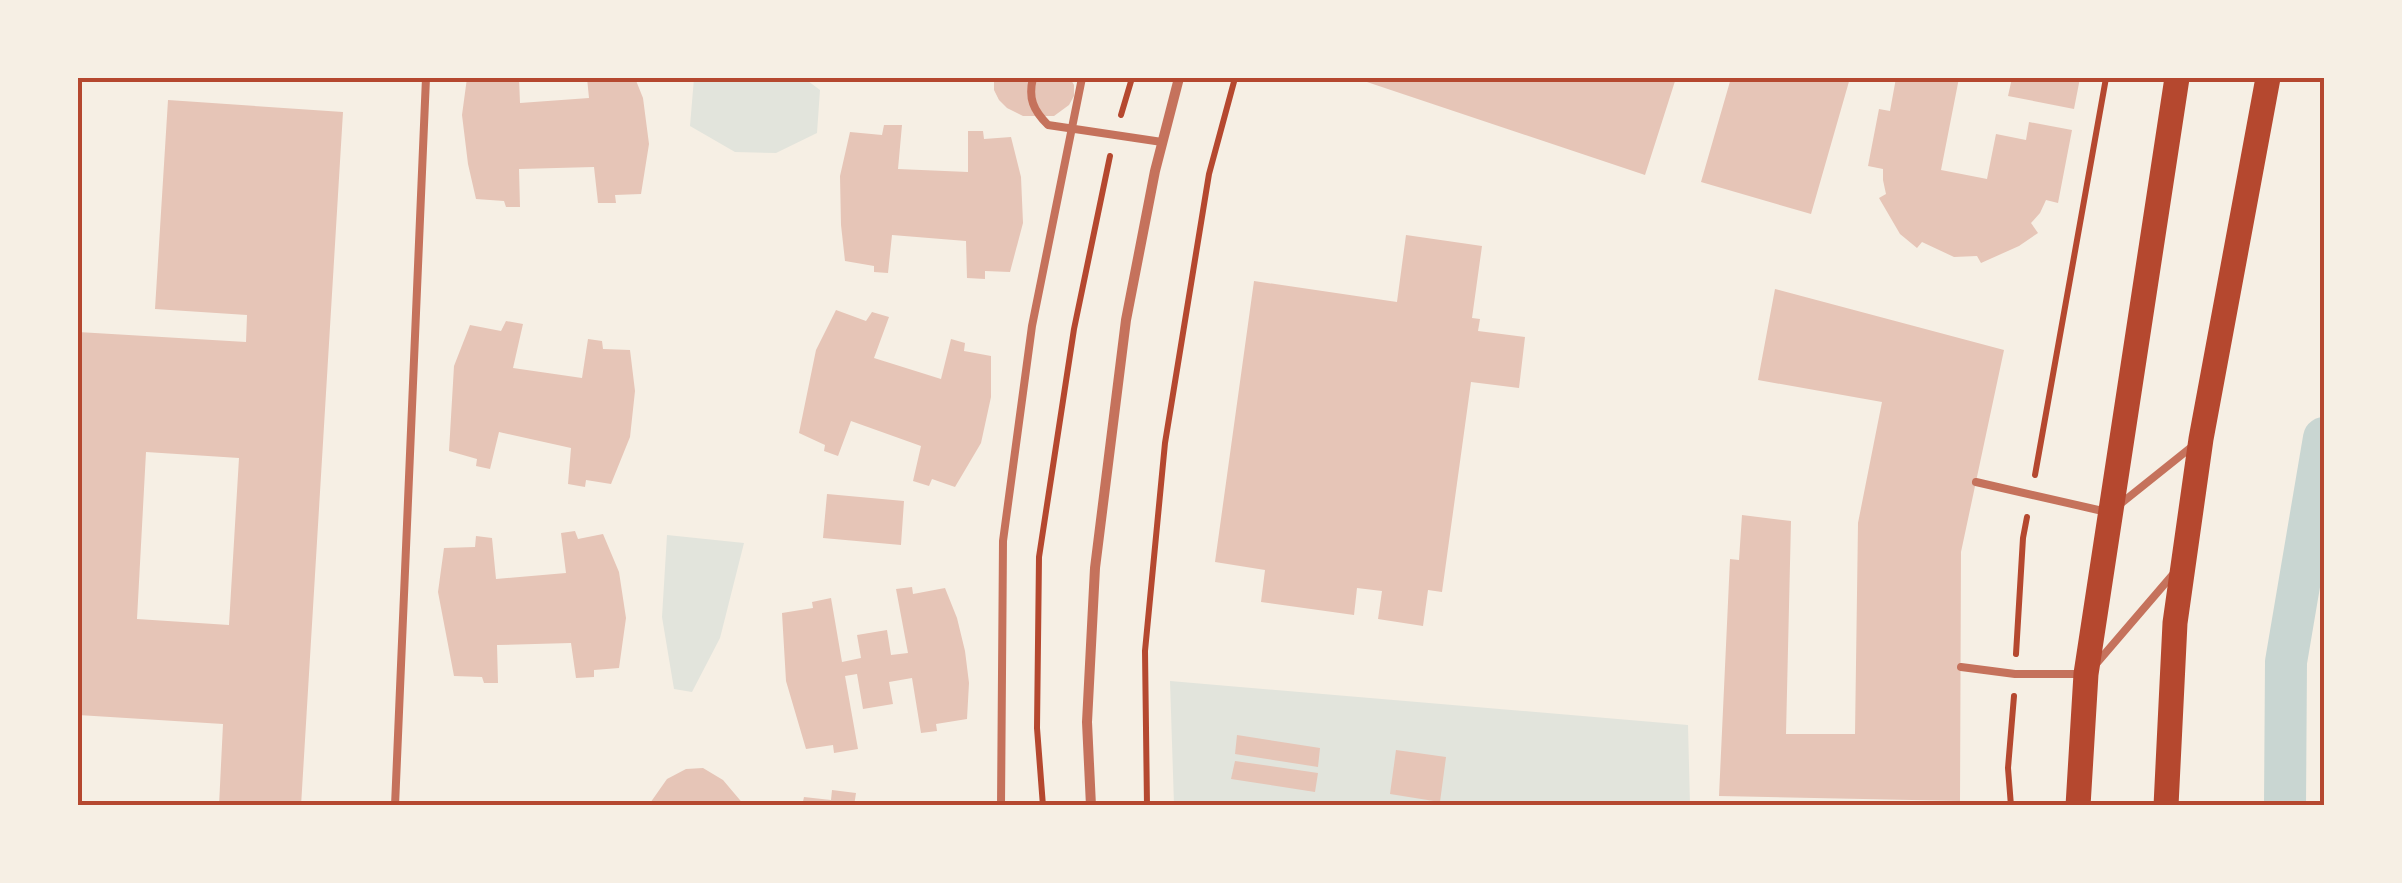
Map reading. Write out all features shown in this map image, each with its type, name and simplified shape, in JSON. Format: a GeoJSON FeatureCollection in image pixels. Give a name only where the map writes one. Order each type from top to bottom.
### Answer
{"type":"FeatureCollection","features":[{"type":"Feature","properties":{"kind":"main road"},"geometry":{"type":"LineString","coordinates":[[2078,806],[2086,674],[2178,78]]}},
{"type":"Feature","properties":{"kind":"main road"},"geometry":{"type":"LineString","coordinates":[[2166,806],[2176,623],[2201,439],[2268,78]]}},
{"type":"Feature","properties":{"kind":"street"},"geometry":{"type":"LineString","coordinates":[[1091,806],[1086,722],[1094,568],[1126,320],[1177,78]]}},
{"type":"Feature","properties":{"kind":"lane"},"geometry":{"type":"LineString","coordinates":[[395,806],[426,78]]}},
{"type":"Feature","properties":{"kind":"lane"},"geometry":{"type":"LineString","coordinates":[[1033,78],[1030,92],[1035,112],[1048,125],[1162,142]]}},
{"type":"Feature","properties":{"kind":"lane"},"geometry":{"type":"LineString","coordinates":[[1002,806],[1003,542],[1032,326],[1082,78]]}},
{"type":"Feature","properties":{"kind":"lane"},"geometry":{"type":"LineString","coordinates":[[1976,482],[2110,512],[2201,439]]}},
{"type":"Feature","properties":{"kind":"lane"},"geometry":{"type":"LineString","coordinates":[[1961,667],[2015,674],[2086,674],[2184,561]]}},
{"type":"Feature","properties":{"kind":"path"},"geometry":{"type":"LineString","coordinates":[[1042,806],[1037,728],[1038,557],[1074,329],[1114,136],[1132,78]]}},
{"type":"Feature","properties":{"kind":"path"},"geometry":{"type":"LineString","coordinates":[[1147,806],[1144,651],[1165,443],[1209,174],[1235,78]]}},
{"type":"Feature","properties":{"kind":"path"},"geometry":{"type":"LineString","coordinates":[[2011,806],[2008,768],[2023,538],[2106,78]]}},
{"type":"Feature","properties":{"kind":"shaded area"},"geometry":{"type":"Polygon","coordinates":[[[694,78],[804,78],[820,90],[817,133],[776,153],[735,152],[690,126],[694,78]]]}},
{"type":"Feature","properties":{"kind":"shaded area"},"geometry":{"type":"Polygon","coordinates":[[[667,535],[744,543],[720,638],[692,692],[674,689],[662,617],[667,535]]]}},
{"type":"Feature","properties":{"kind":"shaded area"},"geometry":{"type":"Polygon","coordinates":[[[1170,681],[1688,725],[1690,805],[1174,805],[1170,681]]]}},
{"type":"Feature","properties":{"kind":"building"},"geometry":{"type":"Polygon","coordinates":[[[467,78],[519,78],[520,103],[589,98],[587,78],[635,78],[643,98],[649,144],[641,194],[615,195],[616,203],[598,203],[594,167],[519,169],[520,207],[506,207],[504,201],[476,199],[462,115],[467,78]]]}},
{"type":"Feature","properties":{"kind":"building"},"geometry":{"type":"Polygon","coordinates":[[[994,78],[1070,78],[1074,96],[1054,116],[1023,116],[999,100],[994,78]]]}},
{"type":"Feature","properties":{"kind":"building"},"geometry":{"type":"Polygon","coordinates":[[[1355,78],[1676,78],[1645,175],[1355,78]]]}},
{"type":"Feature","properties":{"kind":"building"},"geometry":{"type":"Polygon","coordinates":[[[1731,78],[1850,78],[1811,214],[1701,182],[1731,78]]]}},
{"type":"Feature","properties":{"kind":"building"},"geometry":{"type":"Polygon","coordinates":[[[1896,78],[1959,78],[1941,170],[1987,179],[1996,134],[2026,140],[2029,122],[2072,130],[2058,203],[2046,200],[2031,223],[2038,233],[1981,263],[1977,256],[1954,257],[1922,242],[1917,248],[1900,234],[1879,198],[1886,194],[1883,169],[1868,166],[1879,109],[1890,111],[1896,78]]]}},
{"type":"Feature","properties":{"kind":"building"},"geometry":{"type":"Polygon","coordinates":[[[2012,78],[2080,78],[2074,109],[2008,96],[2012,78]]]}},
{"type":"Feature","properties":{"kind":"building"},"geometry":{"type":"Polygon","coordinates":[[[168,100],[343,112],[301,806],[219,806],[223,724],[78,715],[78,332],[246,342],[247,315],[155,309],[168,100]],[[146,452],[137,619],[229,625],[239,458],[146,452]]]}},
{"type":"Feature","properties":{"kind":"building"},"geometry":{"type":"Polygon","coordinates":[[[884,125],[902,125],[898,169],[968,172],[968,131],[983,131],[984,139],[1011,137],[1021,177],[1023,223],[1010,272],[985,271],[985,279],[967,278],[966,241],[892,235],[888,273],[845,261],[840,176],[850,132],[882,135],[884,125]]]}},
{"type":"Feature","properties":{"kind":"building"},"geometry":{"type":"Polygon","coordinates":[[[1406,235],[1482,246],[1472,318],[1480,319],[1478,331],[1525,337],[1519,388],[1471,382],[1442,592],[1428,590],[1423,626],[1378,619],[1382,591],[1357,588],[1354,615],[1261,602],[1265,570],[1215,562],[1254,281],[1397,302],[1406,235]]]}},
{"type":"Feature","properties":{"kind":"building"},"geometry":{"type":"Polygon","coordinates":[[[1775,289],[2004,350],[1961,552],[1960,801],[1719,796],[1730,559],[1739,560],[1742,515],[1791,521],[1786,734],[1855,734],[1858,523],[1882,402],[1758,380],[1775,289]]]}},
{"type":"Feature","properties":{"kind":"building"},"geometry":{"type":"Polygon","coordinates":[[[836,310],[866,321],[872,312],[889,317],[874,358],[941,379],[951,339],[965,343],[964,351],[991,356],[991,397],[981,443],[955,487],[932,479],[929,486],[913,481],[921,446],[851,421],[838,456],[799,433],[816,350],[836,310]]]}},
{"type":"Feature","properties":{"kind":"building"},"geometry":{"type":"Polygon","coordinates":[[[506,321],[523,324],[513,368],[582,378],[588,339],[602,341],[603,349],[630,350],[635,391],[630,437],[611,484],[586,480],[585,487],[568,484],[571,448],[499,432],[490,469],[476,466],[477,459],[449,451],[454,366],[470,325],[501,331],[506,321]]]}},
{"type":"Feature","properties":{"kind":"building"},"geometry":{"type":"Polygon","coordinates":[[[827,494],[904,501],[901,545],[823,538],[827,494]]]}},
{"type":"Feature","properties":{"kind":"building"},"geometry":{"type":"Polygon","coordinates":[[[575,531],[578,539],[603,534],[619,572],[626,618],[619,668],[594,670],[594,677],[576,678],[571,643],[497,645],[498,683],[484,683],[482,677],[454,676],[438,592],[444,548],[475,547],[476,536],[492,538],[496,579],[566,573],[561,533],[575,531]]]}},
{"type":"Feature","properties":{"kind":"building"},"geometry":{"type":"Polygon","coordinates":[[[912,587],[913,594],[945,588],[965,651],[969,683],[967,719],[936,724],[937,731],[921,733],[912,678],[889,682],[893,704],[863,709],[857,674],[845,676],[858,749],[834,753],[833,745],[806,749],[786,681],[782,613],[813,608],[812,602],[831,598],[842,662],[861,658],[857,635],[887,630],[891,655],[908,653],[896,589],[912,587]]]}},
{"type":"Feature","properties":{"kind":"building"},"geometry":{"type":"Polygon","coordinates":[[[1237,735],[1320,748],[1318,767],[1235,754],[1237,735]]]}},
{"type":"Feature","properties":{"kind":"building"},"geometry":{"type":"Polygon","coordinates":[[[1396,750],[1446,757],[1440,802],[1390,794],[1396,750]]]}},
{"type":"Feature","properties":{"kind":"building"},"geometry":{"type":"Polygon","coordinates":[[[1235,761],[1318,773],[1315,792],[1231,779],[1235,761]]]}},
{"type":"Feature","properties":{"kind":"building"},"geometry":{"type":"Polygon","coordinates":[[[703,768],[723,780],[745,806],[648,806],[667,779],[686,769],[703,768]]]}},
{"type":"Feature","properties":{"kind":"building"},"geometry":{"type":"Polygon","coordinates":[[[832,790],[856,793],[854,806],[802,806],[804,797],[831,800],[832,790]]]}},
{"type":"Feature","properties":{"kind":"waterway"},"geometry":{"type":"LineString","coordinates":[[2285,806],[2286,662],[2324,438]]}}]}
